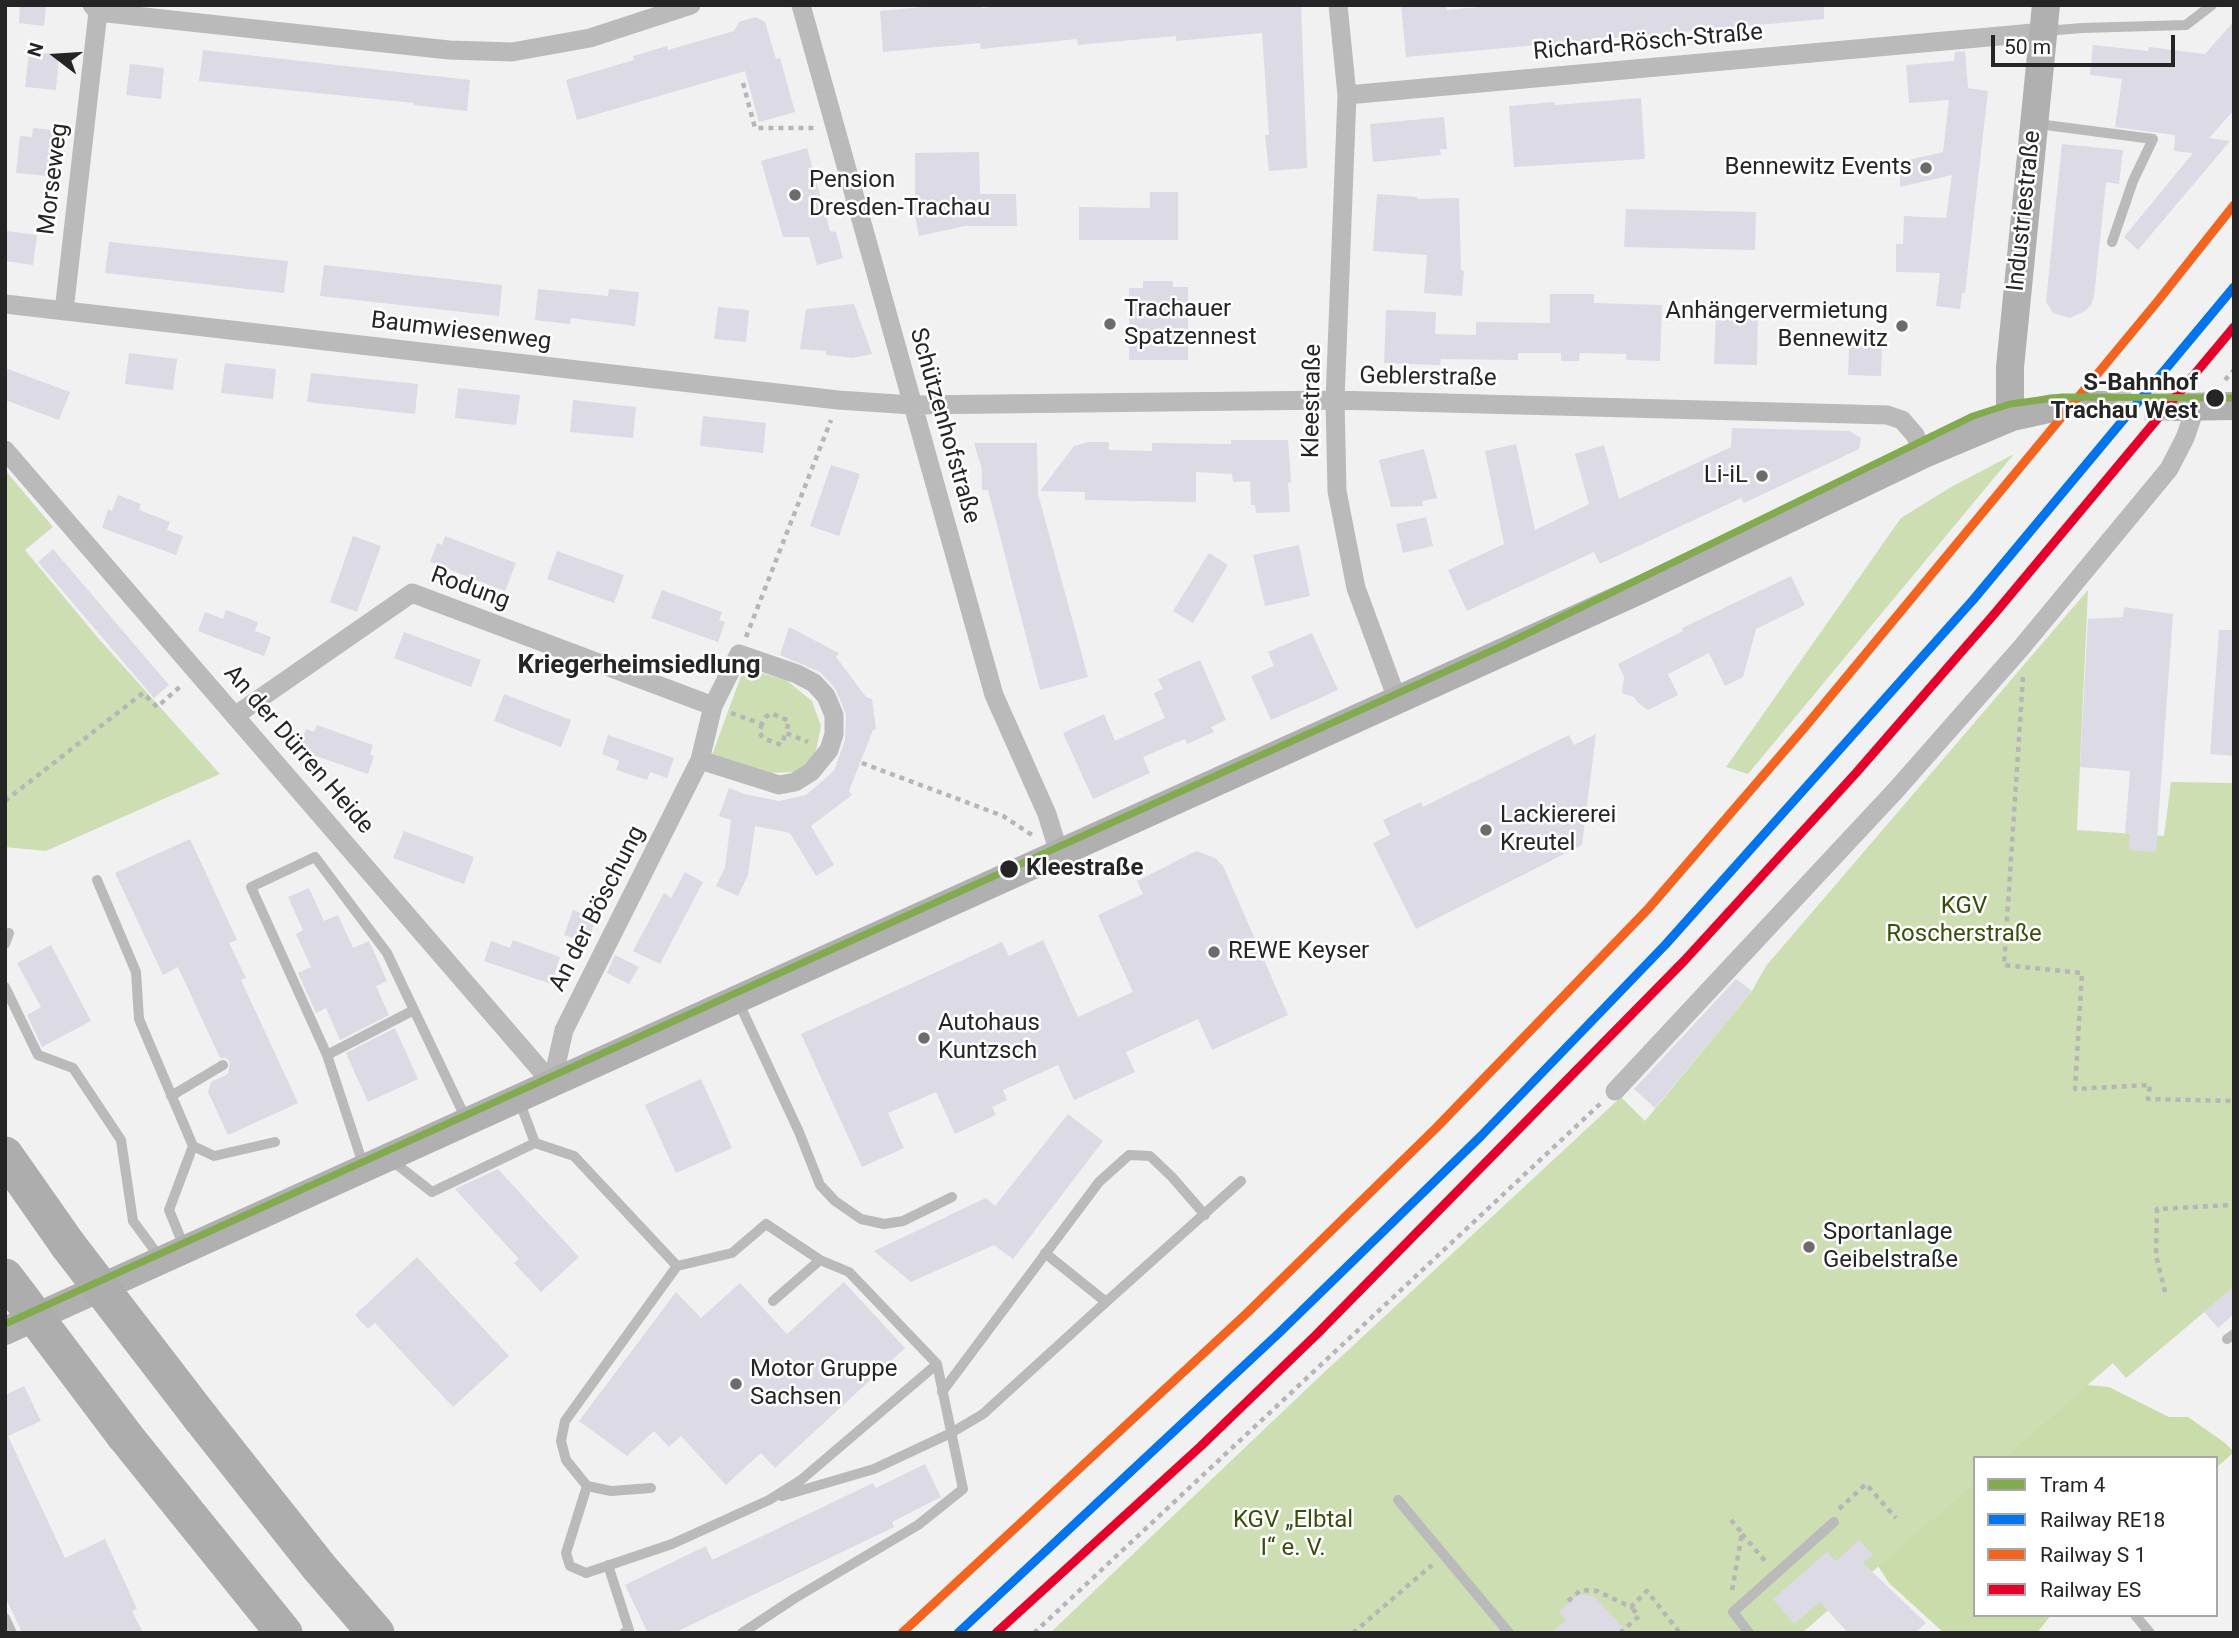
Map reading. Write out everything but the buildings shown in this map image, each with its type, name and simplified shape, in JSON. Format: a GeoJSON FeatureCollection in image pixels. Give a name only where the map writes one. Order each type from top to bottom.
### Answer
{"type":"FeatureCollection","features":[{"type":"Feature","properties":{"kind":"highway"},"geometry":{"type":"LineString","coordinates":[[5,1155],[68,1245],[201,1418],[376,1633]]}},
{"type":"Feature","properties":{"kind":"highway"},"geometry":{"type":"LineString","coordinates":[[5,1277],[125,1436],[284,1633]]}},
{"type":"Feature","properties":{"kind":"main road","name":"Industriestraße"},"geometry":{"type":"LineString","coordinates":[[2012,417],[2010,367],[2045,18]]}},
{"type":"Feature","properties":{"kind":"main road"},"geometry":{"type":"LineString","coordinates":[[2184,406],[2234,406]]}},
{"type":"Feature","properties":{"kind":"main road"},"geometry":{"type":"LineString","coordinates":[[5,1331],[1640,590],[1924,454],[2012,417],[2053,408]]}},
{"type":"Feature","properties":{"kind":"street","name":"Morseweg"},"geometry":{"type":"LineString","coordinates":[[64,311],[95,9],[449,50],[512,52],[590,38],[691,5]]}},
{"type":"Feature","properties":{"kind":"street","name":"Schützenhofstraße"},"geometry":{"type":"LineString","coordinates":[[801,5],[995,695],[1047,814],[1059,853]]}},
{"type":"Feature","properties":{"kind":"street"},"geometry":{"type":"LineString","coordinates":[[1338,5],[1347,94]]}},
{"type":"Feature","properties":{"kind":"street","name":"Richard-Rösch-Straße"},"geometry":{"type":"LineString","coordinates":[[1347,94],[2045,18]]}},
{"type":"Feature","properties":{"kind":"street","name":"Kleestraße"},"geometry":{"type":"LineString","coordinates":[[1347,94],[1335,401],[1337,491],[1356,588],[1397,699]]}},
{"type":"Feature","properties":{"kind":"street","name":"Baumwiesenweg"},"geometry":{"type":"LineString","coordinates":[[5,304],[838,400],[912,404]]}},
{"type":"Feature","properties":{"kind":"street","name":"Geblerstraße"},"geometry":{"type":"LineString","coordinates":[[912,404],[1335,401],[1887,415],[1902,420],[1915,435],[1924,454]]}},
{"type":"Feature","properties":{"kind":"street"},"geometry":{"type":"LineString","coordinates":[[1615,1091],[1896,790],[2021,648],[2169,469],[2185,438],[2184,406]]}},
{"type":"Feature","properties":{"kind":"street","name":"An der Dürren Heide"},"geometry":{"type":"LineString","coordinates":[[5,450],[551,1083]]}},
{"type":"Feature","properties":{"kind":"street","name":"Rodung"},"geometry":{"type":"LineString","coordinates":[[236,715],[412,593],[713,706]]}},
{"type":"Feature","properties":{"kind":"street"},"geometry":{"type":"LineString","coordinates":[[700,760],[779,785],[795,782],[811,772],[829,750],[834,734],[834,715],[827,696],[814,683],[797,674],[740,654]]}},
{"type":"Feature","properties":{"kind":"street","name":"An der Böschung"},"geometry":{"type":"LineString","coordinates":[[551,1083],[564,1030],[700,760],[713,706],[740,654]]}},
{"type":"Feature","properties":{"kind":"lane"},"geometry":{"type":"LineString","coordinates":[[2045,18],[2081,28],[2186,26],[2213,5]]}},
{"type":"Feature","properties":{"kind":"lane"},"geometry":{"type":"LineString","coordinates":[[2034,124],[2153,139],[2133,181],[2112,242]]}},
{"type":"Feature","properties":{"kind":"lane"},"geometry":{"type":"LineString","coordinates":[[467,1121],[387,953],[315,857],[251,887],[327,1055],[354,1135],[376,1163],[432,1192],[535,1143],[574,1156],[677,1266]]}},
{"type":"Feature","properties":{"kind":"lane"},"geometry":{"type":"LineString","coordinates":[[97,880],[136,972],[139,1019],[192,1146],[169,1210],[173,1254]]}},
{"type":"Feature","properties":{"kind":"lane"},"geometry":{"type":"LineString","coordinates":[[5,987],[38,1055],[73,1068],[121,1140],[133,1221],[173,1254]]}},
{"type":"Feature","properties":{"kind":"lane"},"geometry":{"type":"LineString","coordinates":[[737,999],[799,1132],[820,1185],[835,1201],[861,1219],[884,1224],[903,1221],[953,1197]]}},
{"type":"Feature","properties":{"kind":"lane"},"geometry":{"type":"LineString","coordinates":[[327,1055],[414,1010]]}},
{"type":"Feature","properties":{"kind":"lane"},"geometry":{"type":"LineString","coordinates":[[171,1096],[223,1065]]}},
{"type":"Feature","properties":{"kind":"lane"},"geometry":{"type":"LineString","coordinates":[[518,1098],[535,1143]]}},
{"type":"Feature","properties":{"kind":"lane"},"geometry":{"type":"LineString","coordinates":[[192,1146],[214,1156],[275,1142]]}},
{"type":"Feature","properties":{"kind":"lane"},"geometry":{"type":"LineString","coordinates":[[942,1392],[1099,1182],[1129,1156],[1150,1156],[1205,1215]]}},
{"type":"Feature","properties":{"kind":"lane"},"geometry":{"type":"LineString","coordinates":[[769,1500],[874,1469],[951,1433],[983,1414],[1241,1181]]}},
{"type":"Feature","properties":{"kind":"lane"},"geometry":{"type":"LineString","coordinates":[[651,1488],[611,1491],[587,1486],[566,1460],[561,1441],[565,1421],[677,1266],[732,1253],[766,1224],[820,1260],[849,1272],[937,1364],[963,1489],[918,1525],[795,1598],[742,1633]]}},
{"type":"Feature","properties":{"kind":"lane"},"geometry":{"type":"LineString","coordinates":[[1045,1253],[1106,1301]]}},
{"type":"Feature","properties":{"kind":"lane"},"geometry":{"type":"LineString","coordinates":[[773,1301],[820,1260]]}},
{"type":"Feature","properties":{"kind":"lane"},"geometry":{"type":"LineString","coordinates":[[587,1486],[566,1553],[570,1566],[586,1573],[672,1544],[769,1500],[801,1480],[937,1364]]}},
{"type":"Feature","properties":{"kind":"lane"},"geometry":{"type":"LineString","coordinates":[[1398,1500],[1509,1633]]}},
{"type":"Feature","properties":{"kind":"lane"},"geometry":{"type":"LineString","coordinates":[[1749,1633],[1732,1612],[1834,1522]]}},
{"type":"Feature","properties":{"kind":"lane"},"geometry":{"type":"LineString","coordinates":[[608,1565],[629,1630],[624,1633]]}},
{"type":"Feature","properties":{"kind":"lane"},"geometry":{"type":"LineString","coordinates":[[2137,1617],[2150,1633]]}},
{"type":"Feature","properties":{"kind":"lane"},"geometry":{"type":"LineString","coordinates":[[6,1620],[12,1633]]}},
{"type":"Feature","properties":{"kind":"path"},"geometry":{"type":"LineString","coordinates":[[743,83],[755,128],[836,129]]}},
{"type":"Feature","properties":{"kind":"path"},"geometry":{"type":"LineString","coordinates":[[740,654],[838,400]]}},
{"type":"Feature","properties":{"kind":"path"},"geometry":{"type":"LineString","coordinates":[[2021,648],[2024,666],[2004,965],[2082,973],[2075,1089],[2150,1085],[2148,1099],[2234,1101]]}},
{"type":"Feature","properties":{"kind":"path"},"geometry":{"type":"LineString","coordinates":[[5,801],[143,693],[157,706],[198,671]]}},
{"type":"Feature","properties":{"kind":"path"},"geometry":{"type":"LineString","coordinates":[[713,706],[762,724]]}},
{"type":"Feature","properties":{"kind":"path"},"geometry":{"type":"LineString","coordinates":[[771,713],[789,721],[786,733],[781,745],[763,738],[759,732],[771,713]]}},
{"type":"Feature","properties":{"kind":"path"},"geometry":{"type":"LineString","coordinates":[[786,733],[829,750]]}},
{"type":"Feature","properties":{"kind":"path"},"geometry":{"type":"LineString","coordinates":[[862,763],[1003,816],[1059,853]]}},
{"type":"Feature","properties":{"kind":"path"},"geometry":{"type":"LineString","coordinates":[[1034,1633],[1615,1091]]}},
{"type":"Feature","properties":{"kind":"path"},"geometry":{"type":"LineString","coordinates":[[2165,1292],[2156,1255],[2157,1209],[2234,1205]]}},
{"type":"Feature","properties":{"kind":"path"},"geometry":{"type":"LineString","coordinates":[[1834,1522],[1830,1517],[1866,1484],[1896,1518]]}},
{"type":"Feature","properties":{"kind":"path"},"geometry":{"type":"LineString","coordinates":[[1731,1520],[1776,1573]]}},
{"type":"Feature","properties":{"kind":"path"},"geometry":{"type":"LineString","coordinates":[[1732,1612],[1731,1597],[1742,1533]]}},
{"type":"Feature","properties":{"kind":"path"},"geometry":{"type":"LineString","coordinates":[[1353,1633],[1444,1555]]}},
{"type":"Feature","properties":{"kind":"path"},"geometry":{"type":"LineString","coordinates":[[1568,1601],[1581,1590],[1597,1591],[1631,1607],[1639,1616],[1620,1633]]}},
{"type":"Feature","properties":{"kind":"path"},"geometry":{"type":"LineString","coordinates":[[1631,1607],[1647,1591],[1680,1633]]}},
{"type":"Feature","properties":{"kind":"green space"},"geometry":{"type":"Polygon","coordinates":[[[2014,454],[1748,774],[1726,767],[1901,518],[1951,487],[2014,454]]]}},
{"type":"Feature","properties":{"kind":"green space"},"geometry":{"type":"Polygon","coordinates":[[[5,470],[53,527],[25,550],[98,638],[220,774],[46,851],[5,847],[5,470]]]}},
{"type":"Feature","properties":{"kind":"green space"},"geometry":{"type":"Polygon","coordinates":[[[2088,590],[2077,830],[2164,836],[2171,782],[2234,783],[2234,1287],[2126,1378],[2113,1363],[2005,1456],[1973,1456],[1973,1484],[1802,1633],[1050,1633],[1317,1379],[1621,1097],[1645,1121],[1752,991],[1766,966],[2088,590]]]}},
{"type":"Feature","properties":{"kind":"green space"},"geometry":{"type":"Polygon","coordinates":[[[744,668],[786,680],[812,701],[821,726],[815,756],[798,772],[763,773],[712,755],[744,668]]]}},
{"type":"Feature","properties":{"kind":"green space"},"geometry":{"type":"Polygon","coordinates":[[[2087,1385],[2109,1387],[2169,1417],[2188,1417],[2234,1452],[2218,1466],[2218,1456],[2005,1456],[2087,1385]]]}},
{"type":"Feature","properties":{"kind":"green space"},"geometry":{"type":"Polygon","coordinates":[[[1973,1484],[1973,1617],[2049,1617],[2037,1633],[1944,1633],[1889,1583],[1878,1566],[1973,1484]]]}},
{"type":"Feature","properties":{"kind":"tunnel"},"geometry":{"type":"LineString","coordinates":[[2103,405],[2173,407]]}},
{"type":"Feature","properties":{"kind":"tram line","name":"4"},"geometry":{"type":"LineString","coordinates":[[5,1324],[1502,646],[1973,416],[2010,404],[2062,397],[2234,398]]}},
{"type":"Feature","properties":{"kind":"rail line","name":"RE18"},"geometry":{"type":"LineString","coordinates":[[958,1633],[1279,1333],[1481,1136],[1666,944],[1973,600],[2234,287]]}},
{"type":"Feature","properties":{"kind":"rail line","name":"ES"},"geometry":{"type":"LineString","coordinates":[[996,1633],[1201,1446],[1316,1335],[1684,961],[1856,773],[1996,612],[2234,327]]}},
{"type":"Feature","properties":{"kind":"transit line"},"geometry":{"type":"LineString","coordinates":[[902,1633],[1247,1313],[1437,1127],[1648,909],[1805,727],[2157,302],[2234,205]]}},
{"type":"Feature","properties":{"kind":"place","name":"Bennewitz Events"},"geometry":{"type":"Point","coordinates":[1926,168]}},
{"type":"Feature","properties":{"kind":"place","name":"Pension Dresden-Trachau"},"geometry":{"type":"Point","coordinates":[795,195]}},
{"type":"Feature","properties":{"kind":"place","name":"Trachauer Spatzennest"},"geometry":{"type":"Point","coordinates":[1110,324]}},
{"type":"Feature","properties":{"kind":"place","name":"Anhängervermietung Bennewitz"},"geometry":{"type":"Point","coordinates":[1902,326]}},
{"type":"Feature","properties":{"kind":"place","name":"S-Bahnhof Trachau West"},"geometry":{"type":"Point","coordinates":[2215,398]}},
{"type":"Feature","properties":{"kind":"place","name":"Li-iL"},"geometry":{"type":"Point","coordinates":[1762,476]}},
{"type":"Feature","properties":{"kind":"place","name":"Lackiererei Kreutel"},"geometry":{"type":"Point","coordinates":[1486,830]}},
{"type":"Feature","properties":{"kind":"place","name":"Kleestraße"},"geometry":{"type":"Point","coordinates":[1009,869]}},
{"type":"Feature","properties":{"kind":"place","name":"REWE Keyser"},"geometry":{"type":"Point","coordinates":[1214,952]}},
{"type":"Feature","properties":{"kind":"place","name":"Autohaus Kuntzsch"},"geometry":{"type":"Point","coordinates":[924,1038]}},
{"type":"Feature","properties":{"kind":"place","name":"Sportanlage Geibelstraße"},"geometry":{"type":"Point","coordinates":[1809,1247]}},
{"type":"Feature","properties":{"kind":"place","name":"Motor Gruppe Sachsen"},"geometry":{"type":"Point","coordinates":[736,1384]}},
{"type":"Feature","properties":{"kind":"district","name":"Kriegerheimsiedlung"},"geometry":{"type":"Point","coordinates":[639,666]}},
{"type":"Feature","properties":{"kind":"park label","name":"KGV Roscherstraße"},"geometry":{"type":"Point","coordinates":[1964,921]}},
{"type":"Feature","properties":{"kind":"park label","name":"KGV „Elbtal I“ e. V."},"geometry":{"type":"Point","coordinates":[1293,1535]}}]}
